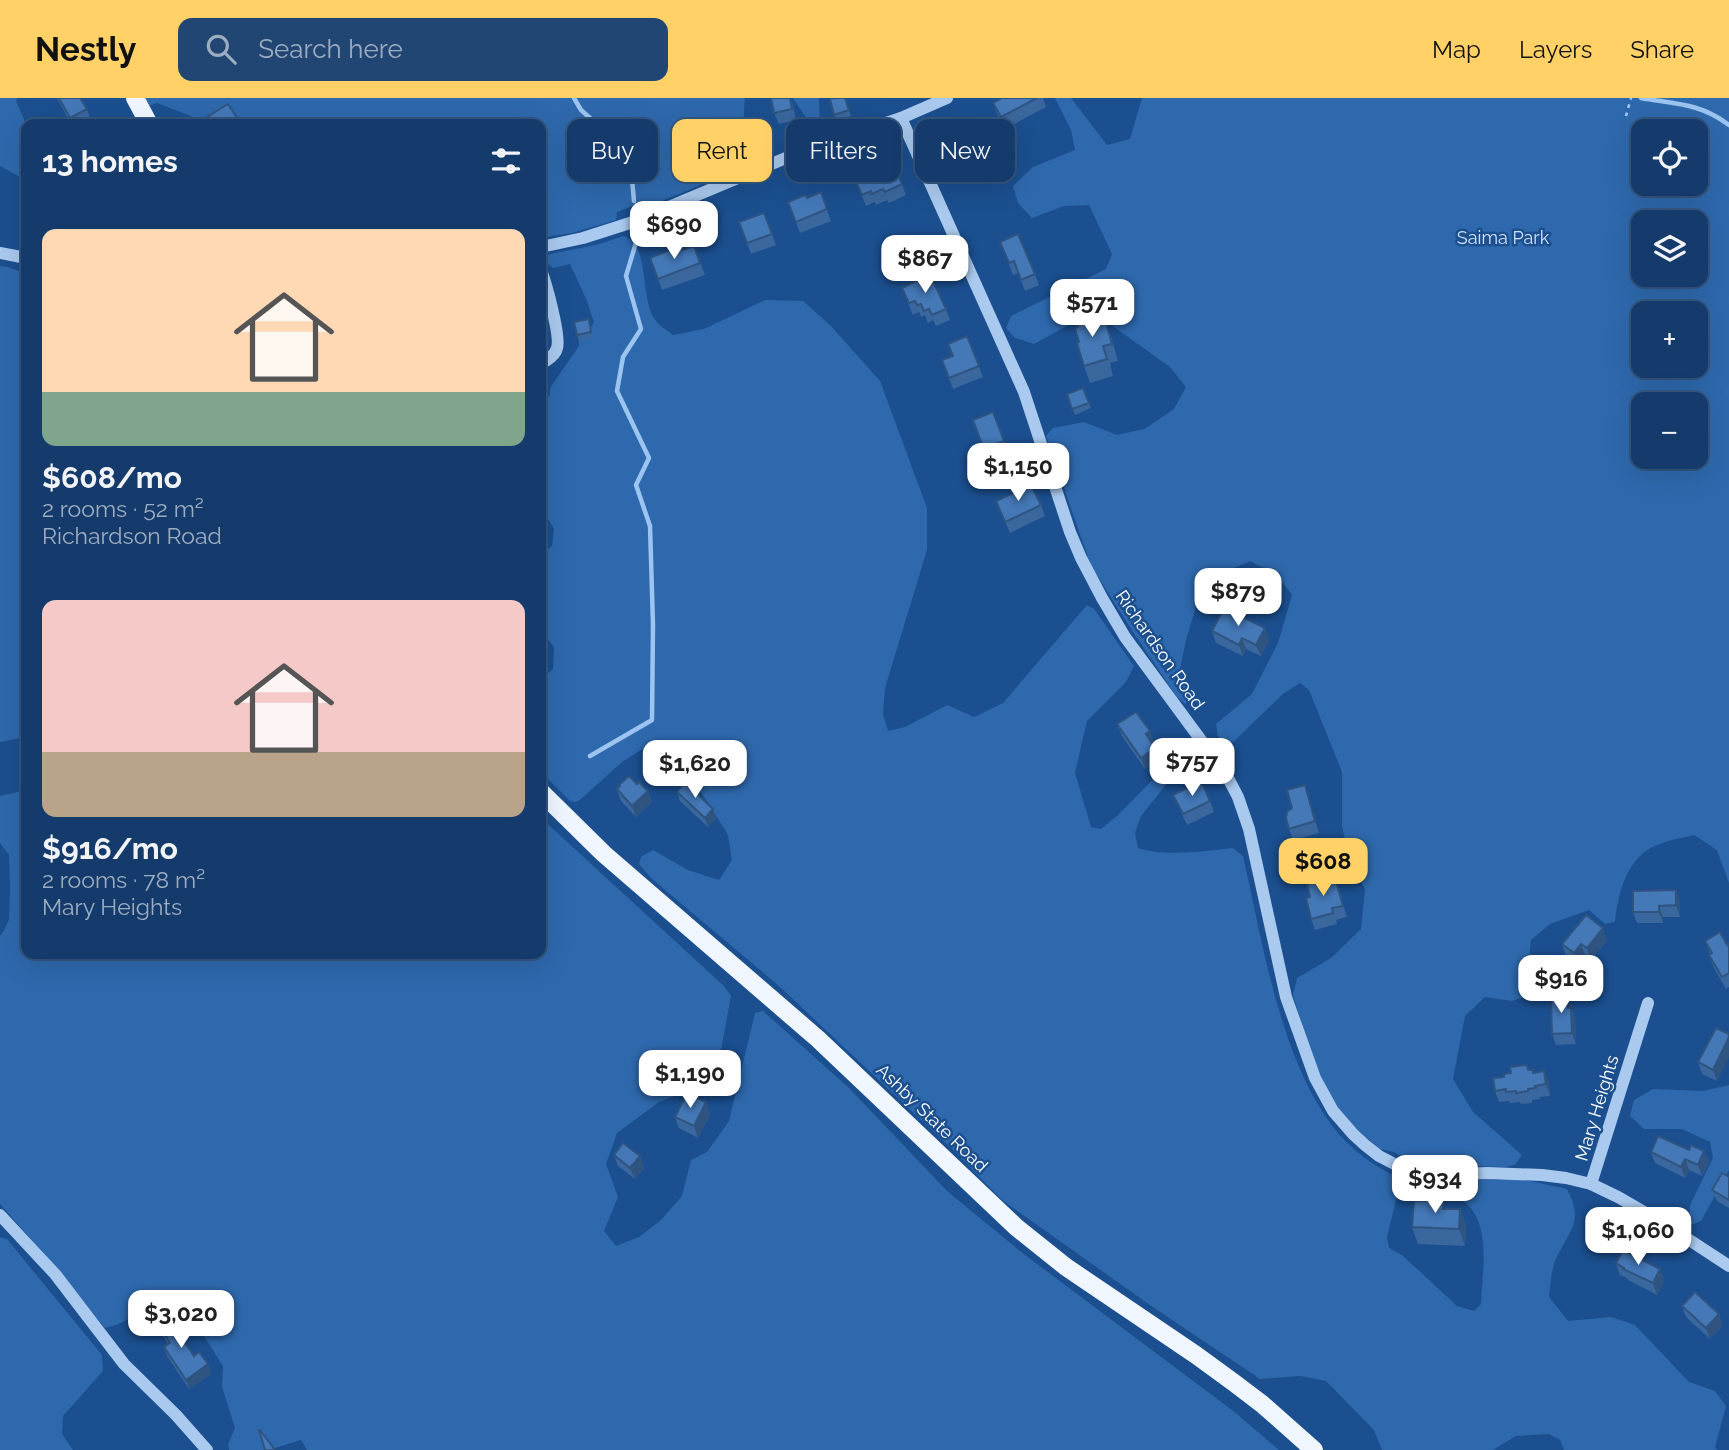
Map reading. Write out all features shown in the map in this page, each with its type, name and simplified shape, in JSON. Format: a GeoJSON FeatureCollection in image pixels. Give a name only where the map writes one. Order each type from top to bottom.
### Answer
{"type":"FeatureCollection","features":[{"type":"Feature","properties":{"kind":"main road"},"geometry":{"type":"LineString","coordinates":[[135,98],[146,119]]}},
{"type":"Feature","properties":{"kind":"main road","name":"Ashby State Road"},"geometry":{"type":"LineString","coordinates":[[546,797],[604,854],[818,1039],[1016,1227],[1066,1267],[1233,1382],[1314,1450]]}},
{"type":"Feature","properties":{"kind":"street"},"geometry":{"type":"LineString","coordinates":[[546,246],[583,238],[633,222],[800,152],[901,118],[947,98]]}},
{"type":"Feature","properties":{"kind":"street","name":"Richardson Road"},"geometry":{"type":"LineString","coordinates":[[901,118],[1024,392],[1063,514],[1081,558],[1125,637],[1213,755],[1238,797],[1249,829],[1286,997],[1310,1067],[1326,1101],[1365,1145],[1404,1169],[1426,1175],[1542,1175],[1591,1184],[1660,1221],[1729,1266]]}},
{"type":"Feature","properties":{"kind":"street"},"geometry":{"type":"LineString","coordinates":[[0,253],[21,257]]}},
{"type":"Feature","properties":{"kind":"street"},"geometry":{"type":"LineString","coordinates":[[546,294],[559,344],[555,354],[546,360]]}},
{"type":"Feature","properties":{"kind":"street","name":"Mary Heights"},"geometry":{"type":"LineString","coordinates":[[1591,1184],[1648,1003]]}},
{"type":"Feature","properties":{"kind":"street"},"geometry":{"type":"LineString","coordinates":[[0,1215],[55,1274],[124,1364],[207,1450]]}},
{"type":"Feature","properties":{"kind":"path"},"geometry":{"type":"LineString","coordinates":[[1626,116],[1631,99]]}},
{"type":"Feature","properties":{"kind":"green space"},"geometry":{"type":"Polygon","coordinates":[[[0,98],[18,98],[16,101],[24,119],[21,119],[21,177],[0,166],[0,98]]]}},
{"type":"Feature","properties":{"kind":"green space"},"geometry":{"type":"Polygon","coordinates":[[[141,98],[745,98],[744,119],[672,119],[672,182],[706,182],[652,205],[643,202],[617,212],[616,220],[572,233],[546,237],[546,119],[198,119],[157,103],[146,107],[141,98]]]}},
{"type":"Feature","properties":{"kind":"green space"},"geometry":{"type":"Polygon","coordinates":[[[793,98],[819,98],[820,119],[807,119],[793,98]]]}},
{"type":"Feature","properties":{"kind":"green space","name":"Saima Park"},"geometry":{"type":"Polygon","coordinates":[[[1055,98],[1071,98],[1107,145],[1130,139],[1142,98],[1729,98],[1729,883],[1717,850],[1694,835],[1657,845],[1638,858],[1631,867],[1622,888],[1615,922],[1605,924],[1589,910],[1550,924],[1531,940],[1529,959],[1534,994],[1512,1001],[1485,997],[1465,1016],[1453,1079],[1473,1112],[1522,1155],[1515,1165],[1411,1164],[1394,1152],[1380,1149],[1346,1120],[1326,1091],[1310,1051],[1293,995],[1297,978],[1331,958],[1361,929],[1365,889],[1351,865],[1342,826],[1342,772],[1309,690],[1300,683],[1283,694],[1229,746],[1218,737],[1216,724],[1252,694],[1278,643],[1292,595],[1277,575],[1250,561],[1221,574],[1198,600],[1186,640],[1180,669],[1190,699],[1185,704],[1177,697],[1091,566],[1046,436],[1053,428],[1084,422],[1117,435],[1144,429],[1174,409],[1186,387],[1170,367],[1107,322],[1080,319],[1034,344],[1015,338],[1006,328],[1011,316],[1106,269],[1112,254],[1089,205],[1064,206],[1032,218],[1018,203],[1013,186],[1033,167],[1075,150],[1071,130],[1055,98]]]}},
{"type":"Feature","properties":{"kind":"green space"},"geometry":{"type":"Polygon","coordinates":[[[624,236],[632,241],[642,261],[651,312],[658,323],[673,335],[704,329],[765,300],[803,301],[831,326],[880,381],[927,508],[927,550],[885,688],[883,714],[888,731],[905,727],[947,705],[974,717],[1003,703],[1087,605],[1094,609],[1134,666],[1126,682],[1087,721],[1075,773],[1091,827],[1101,829],[1175,757],[1185,752],[1185,761],[1141,816],[1135,833],[1138,848],[1172,853],[1233,848],[1243,856],[1275,997],[1299,1067],[1314,1098],[1339,1135],[1361,1155],[1395,1176],[1399,1188],[1387,1237],[1389,1248],[1402,1255],[1457,1306],[1474,1311],[1481,1304],[1484,1253],[1480,1227],[1469,1206],[1437,1184],[1443,1181],[1521,1179],[1567,1189],[1575,1211],[1574,1220],[1554,1264],[1549,1297],[1568,1321],[1611,1317],[1635,1325],[1689,1382],[1715,1391],[1726,1406],[1715,1447],[1717,1450],[1564,1450],[1560,1440],[1549,1434],[1516,1436],[1493,1450],[1382,1450],[1374,1430],[1326,1381],[1300,1376],[1260,1379],[1002,1200],[951,1148],[779,986],[652,879],[639,864],[641,857],[653,850],[688,870],[719,880],[732,860],[728,835],[687,772],[657,748],[642,749],[622,762],[576,802],[570,801],[546,777],[546,675],[553,669],[554,647],[546,637],[546,550],[552,546],[554,529],[546,517],[546,399],[550,395],[550,388],[579,346],[579,341],[594,323],[570,264],[553,268],[548,264],[546,255],[596,245],[624,236]]]}},
{"type":"Feature","properties":{"kind":"green space"},"geometry":{"type":"Polygon","coordinates":[[[0,266],[21,272],[21,738],[0,742],[0,266]]]}},
{"type":"Feature","properties":{"kind":"green space"},"geometry":{"type":"Polygon","coordinates":[[[21,791],[21,959],[546,959],[546,823],[724,986],[731,996],[718,1066],[696,1088],[659,1102],[617,1133],[606,1164],[618,1197],[604,1231],[616,1246],[639,1237],[661,1220],[682,1196],[691,1160],[707,1152],[729,1121],[755,1013],[763,1011],[849,1088],[947,1191],[1025,1255],[1232,1410],[1279,1450],[307,1450],[301,1440],[269,1450],[229,1450],[228,1444],[235,1428],[222,1387],[223,1366],[197,1325],[183,1309],[155,1306],[105,1328],[0,1204],[0,935],[9,920],[10,888],[9,855],[0,843],[0,796],[21,791]]]}},
{"type":"Feature","properties":{"kind":"green space"},"geometry":{"type":"Polygon","coordinates":[[[1729,1085],[1729,1170],[1701,1221],[1689,1226],[1690,1205],[1713,1158],[1710,1142],[1682,1129],[1644,1129],[1630,1116],[1634,1100],[1653,1089],[1703,1091],[1729,1085]]]}},
{"type":"Feature","properties":{"kind":"green space"},"geometry":{"type":"Polygon","coordinates":[[[0,1237],[7,1239],[102,1355],[103,1371],[63,1416],[62,1434],[73,1450],[0,1450],[0,1237]]]}},
{"type":"Feature","properties":{"kind":"building"},"geometry":{"type":"Polygon","coordinates":[[[59,98],[80,98],[87,109],[70,118],[59,98]]]}},
{"type":"Feature","properties":{"kind":"building"},"geometry":{"type":"Polygon","coordinates":[[[771,98],[790,98],[792,109],[774,113],[771,98]]]}},
{"type":"Feature","properties":{"kind":"building"},"geometry":{"type":"Polygon","coordinates":[[[845,98],[849,110],[834,115],[830,99],[845,98]]]}},
{"type":"Feature","properties":{"kind":"building"},"geometry":{"type":"Polygon","coordinates":[[[1002,98],[1037,98],[1001,117],[993,103],[1002,98]]]}},
{"type":"Feature","properties":{"kind":"building"},"geometry":{"type":"Polygon","coordinates":[[[228,104],[238,119],[204,119],[228,104]]]}},
{"type":"Feature","properties":{"kind":"building"},"geometry":{"type":"Polygon","coordinates":[[[856,182],[901,182],[902,184],[885,192],[883,189],[862,195],[856,182]]]}},
{"type":"Feature","properties":{"kind":"building"},"geometry":{"type":"Polygon","coordinates":[[[821,192],[827,209],[796,222],[788,202],[821,192]]]}},
{"type":"Feature","properties":{"kind":"building"},"geometry":{"type":"Polygon","coordinates":[[[764,213],[772,234],[747,243],[739,222],[764,213]]]}},
{"type":"Feature","properties":{"kind":"building"},"geometry":{"type":"Polygon","coordinates":[[[1018,234],[1035,274],[1021,280],[1014,261],[1009,263],[1000,242],[1018,234]]]}},
{"type":"Feature","properties":{"kind":"building"},"geometry":{"type":"Polygon","coordinates":[[[680,246],[682,250],[694,246],[700,263],[658,279],[650,258],[680,246]]]}},
{"type":"Feature","properties":{"kind":"building"},"geometry":{"type":"Polygon","coordinates":[[[930,274],[946,309],[932,315],[929,309],[924,311],[921,304],[917,305],[915,301],[909,303],[902,288],[930,274]]]}},
{"type":"Feature","properties":{"kind":"building"},"geometry":{"type":"Polygon","coordinates":[[[1091,314],[1094,323],[1105,319],[1112,344],[1103,346],[1107,359],[1084,366],[1077,343],[1079,342],[1075,328],[1078,327],[1075,319],[1091,314]]]}},
{"type":"Feature","properties":{"kind":"building"},"geometry":{"type":"Polygon","coordinates":[[[589,319],[591,332],[577,335],[574,322],[589,319]]]}},
{"type":"Feature","properties":{"kind":"building"},"geometry":{"type":"Polygon","coordinates":[[[967,336],[979,366],[949,378],[942,360],[953,356],[948,344],[967,336]]]}},
{"type":"Feature","properties":{"kind":"building"},"geometry":{"type":"Polygon","coordinates":[[[1083,388],[1089,403],[1072,409],[1067,394],[1083,388]]]}},
{"type":"Feature","properties":{"kind":"building"},"geometry":{"type":"Polygon","coordinates":[[[993,412],[1004,441],[984,449],[973,420],[993,412]]]}},
{"type":"Feature","properties":{"kind":"building"},"geometry":{"type":"Polygon","coordinates":[[[1031,485],[1041,505],[1005,522],[996,501],[1031,485]]]}},
{"type":"Feature","properties":{"kind":"building"},"geometry":{"type":"Polygon","coordinates":[[[1224,608],[1265,628],[1256,645],[1242,638],[1239,645],[1212,631],[1224,608]]]}},
{"type":"Feature","properties":{"kind":"building"},"geometry":{"type":"Polygon","coordinates":[[[1136,712],[1150,731],[1146,734],[1155,748],[1141,758],[1117,724],[1136,712]]]}},
{"type":"Feature","properties":{"kind":"building"},"geometry":{"type":"Polygon","coordinates":[[[629,776],[648,791],[632,806],[617,789],[629,776]]]}},
{"type":"Feature","properties":{"kind":"building"},"geometry":{"type":"Polygon","coordinates":[[[1201,781],[1210,801],[1183,814],[1173,795],[1201,781]]]}},
{"type":"Feature","properties":{"kind":"building"},"geometry":{"type":"Polygon","coordinates":[[[685,782],[713,809],[705,818],[677,792],[685,782]]]}},
{"type":"Feature","properties":{"kind":"building"},"geometry":{"type":"Polygon","coordinates":[[[1305,785],[1315,821],[1289,829],[1286,818],[1287,812],[1292,808],[1287,790],[1305,785]]]}},
{"type":"Feature","properties":{"kind":"building"},"geometry":{"type":"Polygon","coordinates":[[[1335,877],[1343,906],[1332,908],[1333,913],[1311,919],[1306,898],[1310,897],[1307,884],[1335,877]]]}},
{"type":"Feature","properties":{"kind":"building"},"geometry":{"type":"Polygon","coordinates":[[[1676,890],[1676,905],[1659,906],[1659,912],[1633,912],[1633,891],[1676,890]]]}},
{"type":"Feature","properties":{"kind":"building"},"geometry":{"type":"Polygon","coordinates":[[[1586,915],[1603,928],[1587,948],[1581,944],[1574,953],[1562,944],[1586,915]]]}},
{"type":"Feature","properties":{"kind":"building"},"geometry":{"type":"Polygon","coordinates":[[[1720,932],[1727,945],[1729,943],[1729,973],[1722,977],[1709,955],[1712,953],[1705,941],[1720,932]]]}},
{"type":"Feature","properties":{"kind":"building"},"geometry":{"type":"Polygon","coordinates":[[[1551,994],[1567,994],[1568,1008],[1571,1008],[1572,1033],[1552,1034],[1551,994]]]}},
{"type":"Feature","properties":{"kind":"building"},"geometry":{"type":"Polygon","coordinates":[[[1716,1028],[1729,1034],[1729,1037],[1713,1070],[1698,1062],[1716,1028]]]}},
{"type":"Feature","properties":{"kind":"building"},"geometry":{"type":"Polygon","coordinates":[[[1527,1065],[1528,1070],[1533,1070],[1533,1073],[1544,1071],[1546,1084],[1516,1093],[1506,1092],[1506,1089],[1495,1091],[1493,1078],[1511,1073],[1510,1067],[1527,1065]]]}},
{"type":"Feature","properties":{"kind":"building"},"geometry":{"type":"Polygon","coordinates":[[[687,1093],[706,1102],[694,1126],[675,1117],[687,1093]]]}},
{"type":"Feature","properties":{"kind":"building"},"geometry":{"type":"Polygon","coordinates":[[[1658,1136],[1689,1150],[1691,1145],[1704,1151],[1698,1165],[1685,1159],[1681,1167],[1651,1152],[1658,1136]]]}},
{"type":"Feature","properties":{"kind":"building"},"geometry":{"type":"Polygon","coordinates":[[[623,1143],[640,1156],[630,1168],[614,1155],[623,1143]]]}},
{"type":"Feature","properties":{"kind":"building"},"geometry":{"type":"Polygon","coordinates":[[[1722,1173],[1729,1177],[1729,1200],[1712,1190],[1722,1173]]]}},
{"type":"Feature","properties":{"kind":"building"},"geometry":{"type":"Polygon","coordinates":[[[1414,1201],[1444,1202],[1443,1209],[1460,1209],[1459,1229],[1412,1227],[1414,1201]]]}},
{"type":"Feature","properties":{"kind":"building"},"geometry":{"type":"Polygon","coordinates":[[[1623,1250],[1660,1269],[1653,1283],[1616,1263],[1623,1250]]]}},
{"type":"Feature","properties":{"kind":"building"},"geometry":{"type":"Polygon","coordinates":[[[1695,1292],[1719,1314],[1706,1328],[1682,1306],[1695,1292]]]}},
{"type":"Feature","properties":{"kind":"building"},"geometry":{"type":"Polygon","coordinates":[[[165,1314],[194,1356],[199,1352],[208,1364],[186,1380],[164,1347],[170,1343],[156,1320],[165,1314]]]}},
{"type":"Feature","properties":{"kind":"building"},"geometry":{"type":"Polygon","coordinates":[[[260,1430],[275,1450],[265,1450],[260,1430]]]}},
{"type":"Feature","properties":{"kind":"waterway"},"geometry":{"type":"LineString","coordinates":[[574,98],[581,110],[607,133],[603,149],[632,179],[634,201]]}},
{"type":"Feature","properties":{"kind":"waterway"},"geometry":{"type":"LineString","coordinates":[[1641,98],[1697,108],[1729,125]]}},
{"type":"Feature","properties":{"kind":"waterway"},"geometry":{"type":"LineString","coordinates":[[590,756],[652,720],[650,526],[636,485],[649,458],[617,391],[623,357],[641,329],[626,276],[638,236]]}}]}
